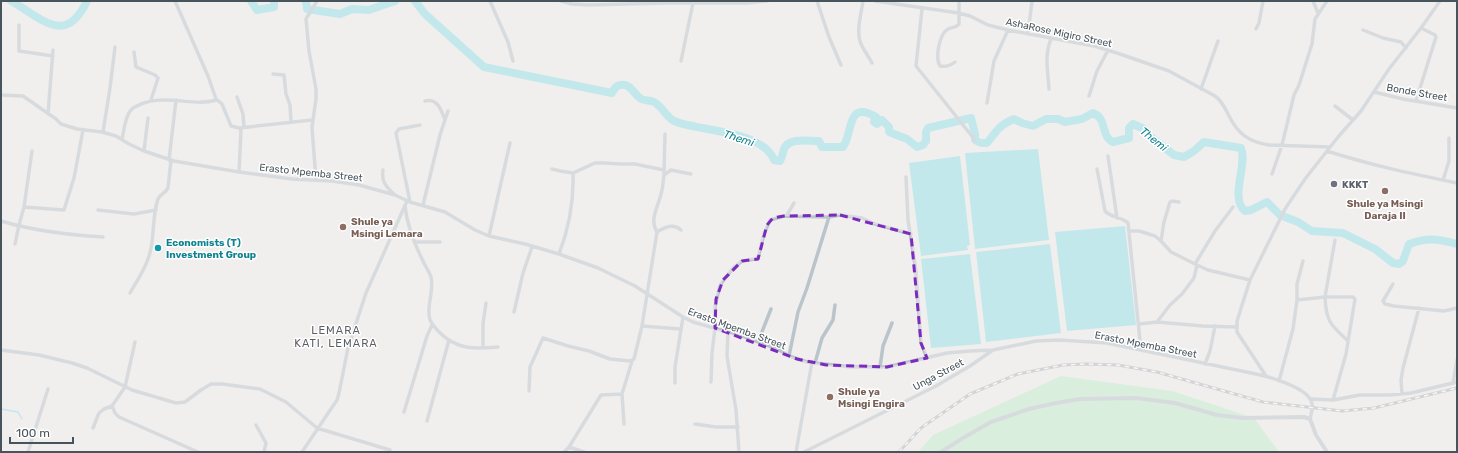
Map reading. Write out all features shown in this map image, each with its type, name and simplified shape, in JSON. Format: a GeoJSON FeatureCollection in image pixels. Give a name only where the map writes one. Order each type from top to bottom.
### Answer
{"type":"FeatureCollection","features":[{"type":"Feature","properties":{"kind":"street"},"geometry":{"type":"LineString","coordinates":[[175,1],[217,100],[222,104],[231,126],[241,127],[312,120]]}},
{"type":"Feature","properties":{"kind":"street"},"geometry":{"type":"LineString","coordinates":[[316,180],[312,120],[316,90],[309,51],[306,19],[317,1]]}},
{"type":"Feature","properties":{"kind":"street"},"geometry":{"type":"LineString","coordinates":[[490,1],[508,42],[513,61]]}},
{"type":"Feature","properties":{"kind":"street"},"geometry":{"type":"LineString","coordinates":[[561,1],[572,4],[588,5],[679,2],[747,3],[767,1]]}},
{"type":"Feature","properties":{"kind":"street"},"geometry":{"type":"LineString","coordinates":[[817,1],[829,37],[841,65]]}},
{"type":"Feature","properties":{"kind":"street"},"geometry":{"type":"LineString","coordinates":[[862,1],[858,32],[862,46],[872,63]]}},
{"type":"Feature","properties":{"kind":"street","name":"AshaRose Migiro Street"},"geometry":{"type":"LineString","coordinates":[[875,1],[922,9],[959,13],[970,16],[988,25],[1008,30],[1108,50],[1169,71],[1220,100],[1233,123],[1244,136],[1260,144],[1330,147]]}},
{"type":"Feature","properties":{"kind":"street"},"geometry":{"type":"LineString","coordinates":[[955,62],[948,66],[940,66],[938,54],[939,44],[944,32],[956,27],[959,24],[959,1]]}},
{"type":"Feature","properties":{"kind":"street"},"geometry":{"type":"LineString","coordinates":[[1028,34],[1032,1]]}},
{"type":"Feature","properties":{"kind":"street"},"geometry":{"type":"LineString","coordinates":[[1256,29],[1259,23],[1264,1]]}},
{"type":"Feature","properties":{"kind":"street"},"geometry":{"type":"LineString","coordinates":[[1313,1],[1318,13]]}},
{"type":"Feature","properties":{"kind":"street"},"geometry":{"type":"LineString","coordinates":[[1272,174],[1282,145],[1294,95],[1312,44],[1315,19],[1327,1]]}},
{"type":"Feature","properties":{"kind":"street"},"geometry":{"type":"LineString","coordinates":[[1266,376],[1240,338],[1236,327],[1240,309],[1250,280],[1285,210],[1305,180],[1353,120],[1440,1]]}},
{"type":"Feature","properties":{"kind":"street"},"geometry":{"type":"LineString","coordinates":[[681,61],[693,3]]}},
{"type":"Feature","properties":{"kind":"street"},"geometry":{"type":"LineString","coordinates":[[922,9],[916,66],[975,140]]}},
{"type":"Feature","properties":{"kind":"street"},"geometry":{"type":"LineString","coordinates":[[19,25],[19,51],[53,56]]}},
{"type":"Feature","properties":{"kind":"street"},"geometry":{"type":"LineString","coordinates":[[1416,101],[1436,37],[1421,28]]}},
{"type":"Feature","properties":{"kind":"street"},"geometry":{"type":"LineString","coordinates":[[987,103],[994,61],[1008,30]]}},
{"type":"Feature","properties":{"kind":"street"},"geometry":{"type":"LineString","coordinates":[[1363,30],[1382,38],[1401,42],[1406,48]]}},
{"type":"Feature","properties":{"kind":"street"},"geometry":{"type":"LineString","coordinates":[[1049,89],[1047,58],[1051,39]]}},
{"type":"Feature","properties":{"kind":"street"},"geometry":{"type":"LineString","coordinates":[[1201,89],[1218,42]]}},
{"type":"Feature","properties":{"kind":"street"},"geometry":{"type":"LineString","coordinates":[[103,132],[110,93],[115,47]]}},
{"type":"Feature","properties":{"kind":"street"},"geometry":{"type":"LineString","coordinates":[[48,114],[53,50]]}},
{"type":"Feature","properties":{"kind":"street"},"geometry":{"type":"LineString","coordinates":[[1089,96],[1097,71],[1108,50]]}},
{"type":"Feature","properties":{"kind":"street"},"geometry":{"type":"LineString","coordinates":[[134,52],[136,67],[155,75],[158,78],[152,100]]}},
{"type":"Feature","properties":{"kind":"street"},"geometry":{"type":"LineString","coordinates":[[273,74],[284,75],[286,94],[290,105],[291,122]]}},
{"type":"Feature","properties":{"kind":"street","name":"Bonde Street"},"geometry":{"type":"LineString","coordinates":[[1374,92],[1457,108]]}},
{"type":"Feature","properties":{"kind":"street","name":"Erasto Mpemba Street"},"geometry":{"type":"LineString","coordinates":[[1,95],[24,96],[61,124],[116,136],[144,151],[170,160],[239,172],[292,179],[332,181],[360,185],[395,195],[407,202],[423,205],[450,214],[475,230],[489,236],[559,254],[614,276],[634,286],[693,322],[758,342],[789,356],[814,363],[851,367],[895,366],[962,351],[993,350],[1036,341],[1052,340],[1107,343],[1266,376],[1305,394],[1311,399]]}},
{"type":"Feature","properties":{"kind":"street"},"geometry":{"type":"LineString","coordinates":[[237,98],[243,114],[239,172]]}},
{"type":"Feature","properties":{"kind":"street"},"geometry":{"type":"LineString","coordinates":[[122,139],[130,110],[134,107],[152,100],[208,102],[217,100]]}},
{"type":"Feature","properties":{"kind":"street"},"geometry":{"type":"LineString","coordinates":[[130,292],[149,257],[154,234],[158,199],[167,192],[168,188],[176,100]]}},
{"type":"Feature","properties":{"kind":"street"},"geometry":{"type":"LineString","coordinates":[[425,101],[429,100],[435,102],[441,109],[445,120]]}},
{"type":"Feature","properties":{"kind":"street"},"geometry":{"type":"LineString","coordinates":[[1335,106],[1353,120]]}},
{"type":"Feature","properties":{"kind":"street"},"geometry":{"type":"LineString","coordinates":[[423,205],[448,112]]}},
{"type":"Feature","properties":{"kind":"street"},"geometry":{"type":"LineString","coordinates":[[144,151],[148,118]]}},
{"type":"Feature","properties":{"kind":"street"},"geometry":{"type":"LineString","coordinates":[[420,125],[399,130],[396,133],[407,202],[406,216],[431,280],[432,294],[429,313],[430,321],[448,340],[462,347],[498,347]]}},
{"type":"Feature","properties":{"kind":"street"},"geometry":{"type":"LineString","coordinates":[[24,207],[64,210],[74,178],[83,130]]}},
{"type":"Feature","properties":{"kind":"street"},"geometry":{"type":"LineString","coordinates":[[624,424],[622,394],[632,361],[636,354],[642,326],[657,232],[654,221],[656,208],[662,193],[665,134]]}},
{"type":"Feature","properties":{"kind":"street"},"geometry":{"type":"LineString","coordinates":[[1443,180],[1449,161],[1449,138]]}},
{"type":"Feature","properties":{"kind":"street"},"geometry":{"type":"LineString","coordinates":[[489,236],[510,143]]}},
{"type":"Feature","properties":{"kind":"street"},"geometry":{"type":"LineString","coordinates":[[15,244],[18,225],[24,207],[32,151]]}},
{"type":"Feature","properties":{"kind":"street"},"geometry":{"type":"LineString","coordinates":[[1327,151],[1365,163],[1457,183]]}},
{"type":"Feature","properties":{"kind":"street"},"geometry":{"type":"LineString","coordinates":[[1108,156],[1117,218]]}},
{"type":"Feature","properties":{"kind":"street"},"geometry":{"type":"LineString","coordinates":[[552,168],[560,171],[573,172],[595,163],[635,164],[664,173],[671,170],[691,174]]}},
{"type":"Feature","properties":{"kind":"street"},"geometry":{"type":"LineString","coordinates":[[1097,168],[1105,211],[1109,216],[1126,221],[1129,231],[1141,350]]}},
{"type":"Feature","properties":{"kind":"street"},"geometry":{"type":"LineString","coordinates":[[383,170],[382,176],[386,186],[395,195]]}},
{"type":"Feature","properties":{"kind":"street"},"geometry":{"type":"LineString","coordinates":[[559,254],[565,240],[570,216],[573,193],[573,172]]}},
{"type":"Feature","properties":{"kind":"street"},"geometry":{"type":"LineString","coordinates":[[906,177],[908,220],[918,285],[917,299],[921,343],[927,358]]}},
{"type":"Feature","properties":{"kind":"street"},"geometry":{"type":"LineString","coordinates":[[302,452],[337,400],[348,348],[366,293],[407,202]]}},
{"type":"Feature","properties":{"kind":"street"},"geometry":{"type":"LineString","coordinates":[[1162,241],[1164,222],[1170,202],[1179,202]]}},
{"type":"Feature","properties":{"kind":"street"},"geometry":{"type":"LineString","coordinates":[[787,215],[794,203]]}},
{"type":"Feature","properties":{"kind":"street"},"geometry":{"type":"LineString","coordinates":[[1157,322],[1194,278],[1196,265],[1215,231],[1233,207]]}},
{"type":"Feature","properties":{"kind":"street"},"geometry":{"type":"LineString","coordinates":[[98,210],[134,214],[156,210]]}},
{"type":"Feature","properties":{"kind":"street"},"geometry":{"type":"LineString","coordinates":[[711,382],[716,299],[720,285],[733,268],[742,261],[758,258],[770,220],[779,216],[787,215],[829,217],[840,215],[855,217],[911,234]]}},
{"type":"Feature","properties":{"kind":"street"},"geometry":{"type":"LineString","coordinates":[[789,356],[798,312],[829,217]]}},
{"type":"Feature","properties":{"kind":"street"},"geometry":{"type":"LineString","coordinates":[[1,221],[47,232],[103,237]]}},
{"type":"Feature","properties":{"kind":"street"},"geometry":{"type":"LineString","coordinates":[[657,232],[672,226],[681,230]]}},
{"type":"Feature","properties":{"kind":"street"},"geometry":{"type":"LineString","coordinates":[[1129,231],[1147,233],[1155,236],[1162,241],[1171,252],[1208,270],[1250,280]]}},
{"type":"Feature","properties":{"kind":"street"},"geometry":{"type":"LineString","coordinates":[[1335,240],[1325,297],[1325,306],[1330,325],[1348,341]]}},
{"type":"Feature","properties":{"kind":"street"},"geometry":{"type":"LineString","coordinates":[[415,242],[440,242]]}},
{"type":"Feature","properties":{"kind":"street"},"geometry":{"type":"LineString","coordinates":[[514,312],[523,273],[532,247]]}},
{"type":"Feature","properties":{"kind":"street"},"geometry":{"type":"LineString","coordinates":[[1279,381],[1292,335],[1297,300],[1298,279],[1303,261]]}},
{"type":"Feature","properties":{"kind":"street"},"geometry":{"type":"LineString","coordinates":[[1393,284],[1383,301],[1385,304],[1444,311],[1457,308]]}},
{"type":"Feature","properties":{"kind":"street"},"geometry":{"type":"LineString","coordinates":[[1297,300],[1325,297],[1355,299],[1348,341],[1333,400]]}},
{"type":"Feature","properties":{"kind":"street"},"geometry":{"type":"LineString","coordinates":[[483,348],[483,324],[486,303]]}},
{"type":"Feature","properties":{"kind":"street"},"geometry":{"type":"LineString","coordinates":[[796,452],[814,363],[822,338],[833,320],[835,305]]}},
{"type":"Feature","properties":{"kind":"street"},"geometry":{"type":"LineString","coordinates":[[1402,394],[1402,374],[1419,308]]}},
{"type":"Feature","properties":{"kind":"street"},"geometry":{"type":"LineString","coordinates":[[758,342],[771,309]]}},
{"type":"Feature","properties":{"kind":"street"},"geometry":{"type":"LineString","coordinates":[[675,383],[675,367],[683,317]]}},
{"type":"Feature","properties":{"kind":"street"},"geometry":{"type":"LineString","coordinates":[[1139,324],[1157,322],[1196,326],[1236,327]]}},
{"type":"Feature","properties":{"kind":"street"},"geometry":{"type":"LineString","coordinates":[[880,367],[883,346],[892,323]]}},
{"type":"Feature","properties":{"kind":"street"},"geometry":{"type":"LineString","coordinates":[[404,412],[432,324]]}},
{"type":"Feature","properties":{"kind":"street"},"geometry":{"type":"LineString","coordinates":[[642,326],[680,329]]}},
{"type":"Feature","properties":{"kind":"street"},"geometry":{"type":"LineString","coordinates":[[1204,364],[1210,351],[1215,326]]}},
{"type":"Feature","properties":{"kind":"street"},"geometry":{"type":"LineString","coordinates":[[728,332],[726,356],[735,401],[739,452]]}},
{"type":"Feature","properties":{"kind":"street"},"geometry":{"type":"LineString","coordinates":[[529,391],[530,367],[543,338],[589,351],[610,359],[632,361]]}},
{"type":"Feature","properties":{"kind":"street"},"geometry":{"type":"LineString","coordinates":[[427,421],[448,340]]}},
{"type":"Feature","properties":{"kind":"street"},"geometry":{"type":"LineString","coordinates":[[93,428],[101,410],[112,406],[125,387],[135,342]]}},
{"type":"Feature","properties":{"kind":"street"},"geometry":{"type":"LineString","coordinates":[[1,350],[39,355],[72,363],[97,373],[125,387],[180,403],[185,402],[211,384],[222,384],[266,391],[286,402],[317,428],[390,450]]}},
{"type":"Feature","properties":{"kind":"street","name":"Unga Street"},"geometry":{"type":"LineString","coordinates":[[804,452],[936,386],[970,366],[993,350]]}},
{"type":"Feature","properties":{"kind":"street"},"geometry":{"type":"LineString","coordinates":[[1328,452],[1316,435],[1310,419],[1312,408],[1311,399],[1333,400],[1360,395],[1402,394],[1455,382],[1457,360]]}},
{"type":"Feature","properties":{"kind":"street"},"geometry":{"type":"LineString","coordinates":[[28,452],[48,389]]}},
{"type":"Feature","properties":{"kind":"street"},"geometry":{"type":"LineString","coordinates":[[564,452],[601,395],[622,394]]}},
{"type":"Feature","properties":{"kind":"street"},"geometry":{"type":"LineString","coordinates":[[940,452],[991,422],[1029,409],[1080,399],[1136,398],[1175,403],[1217,415],[1248,418],[1293,416],[1310,419]]}},
{"type":"Feature","properties":{"kind":"street"},"geometry":{"type":"LineString","coordinates":[[112,406],[114,413],[119,417],[198,452]]}},
{"type":"Feature","properties":{"kind":"street"},"geometry":{"type":"LineString","coordinates":[[695,424],[716,428],[738,427]]}},
{"type":"Feature","properties":{"kind":"street"},"geometry":{"type":"LineString","coordinates":[[256,425],[266,443],[264,452]]}},
{"type":"Feature","properties":{"kind":"street"},"geometry":{"type":"LineString","coordinates":[[568,447],[584,452]]}},
{"type":"Feature","properties":{"kind":"highlighted area"},"geometry":{"type":"Polygon","coordinates":[[[840,215],[911,234],[921,343],[927,358],[887,367],[826,365],[797,359],[715,328],[716,299],[723,280],[742,261],[758,259],[767,225],[773,218],[784,216],[840,215]]]}},
{"type":"Feature","properties":{"kind":"green space"},"geometry":{"type":"Polygon","coordinates":[[[1061,376],[1172,391],[1254,418],[1279,452],[918,452],[933,435],[1061,376]]]}},
{"type":"Feature","properties":{"kind":"water"},"geometry":{"type":"Polygon","coordinates":[[[1038,149],[1049,240],[975,249],[965,153],[1038,149]]]}},
{"type":"Feature","properties":{"kind":"water"},"geometry":{"type":"Polygon","coordinates":[[[960,156],[970,245],[967,246],[968,250],[921,256],[909,163],[960,156]]]}},
{"type":"Feature","properties":{"kind":"water"},"geometry":{"type":"Polygon","coordinates":[[[1125,226],[1136,325],[1067,331],[1055,232],[1125,226]]]}},
{"type":"Feature","properties":{"kind":"water"},"geometry":{"type":"Polygon","coordinates":[[[1050,244],[1061,333],[986,342],[976,252],[1050,244]]]}},
{"type":"Feature","properties":{"kind":"water"},"geometry":{"type":"Polygon","coordinates":[[[970,254],[981,344],[931,348],[921,259],[970,254]]]}},
{"type":"Feature","properties":{"kind":"waterway","name":"Themi"},"geometry":{"type":"LineString","coordinates":[[11,1],[43,21],[52,25],[61,26],[70,23],[79,15],[87,1]]}},
{"type":"Feature","properties":{"kind":"waterway","name":"Themi"},"geometry":{"type":"LineString","coordinates":[[251,1],[257,10],[274,7],[274,1]]}},
{"type":"Feature","properties":{"kind":"waterway","name":"Themi"},"geometry":{"type":"LineString","coordinates":[[306,1],[307,9],[340,14],[352,9],[369,10],[395,1]]}},
{"type":"Feature","properties":{"kind":"waterway","name":"Themi"},"geometry":{"type":"LineString","coordinates":[[415,1],[425,14],[484,67],[612,93],[618,86],[627,85],[641,99],[652,101],[657,104],[674,121],[686,125],[744,137],[767,150],[774,160],[780,161],[786,145],[794,141],[819,141],[822,147],[843,147],[852,120],[855,115],[860,112],[876,117],[874,122],[877,124],[882,120],[889,127],[889,132],[907,139],[917,147],[923,145],[926,141],[926,132],[928,128],[971,118],[975,140],[981,143],[987,143],[1002,126],[1014,119],[1033,126],[1046,119],[1058,119],[1065,122],[1082,119],[1093,113],[1101,119],[1106,136],[1113,142],[1129,138],[1129,128],[1133,124],[1144,129],[1148,135],[1174,155],[1184,157],[1204,142],[1241,148],[1243,155],[1239,198],[1245,211],[1251,210],[1267,202],[1280,215],[1298,222],[1312,231],[1343,233],[1375,249],[1393,263],[1399,264],[1403,261],[1409,244],[1422,240],[1444,241],[1457,244]]}},
{"type":"Feature","properties":{"kind":"waterway"},"geometry":{"type":"LineString","coordinates":[[1,409],[18,412],[22,419]]}},
{"type":"Feature","properties":{"kind":"railway"},"geometry":{"type":"LineString","coordinates":[[899,452],[921,428],[970,394],[1018,374],[1063,365],[1118,365],[1157,372],[1263,402],[1342,411],[1374,408],[1457,388]]}},
{"type":"Feature","properties":{"kind":"place","name":"KKKT"},"geometry":{"type":"Point","coordinates":[1334,184]}},
{"type":"Feature","properties":{"kind":"place","name":"Shule ya Msingi Daraja II"},"geometry":{"type":"Point","coordinates":[1385,191]}},
{"type":"Feature","properties":{"kind":"place","name":"Shule ya Msingi Lemara"},"geometry":{"type":"Point","coordinates":[343,227]}},
{"type":"Feature","properties":{"kind":"place","name":"Economists (T) Investment Group"},"geometry":{"type":"Point","coordinates":[158,248]}},
{"type":"Feature","properties":{"kind":"place","name":"Shule ya Msingi Engira"},"geometry":{"type":"Point","coordinates":[830,397]}},
{"type":"Feature","properties":{"kind":"district","name":"LEMARA KATI, LEMARA"},"geometry":{"type":"Point","coordinates":[336,336]}}]}
